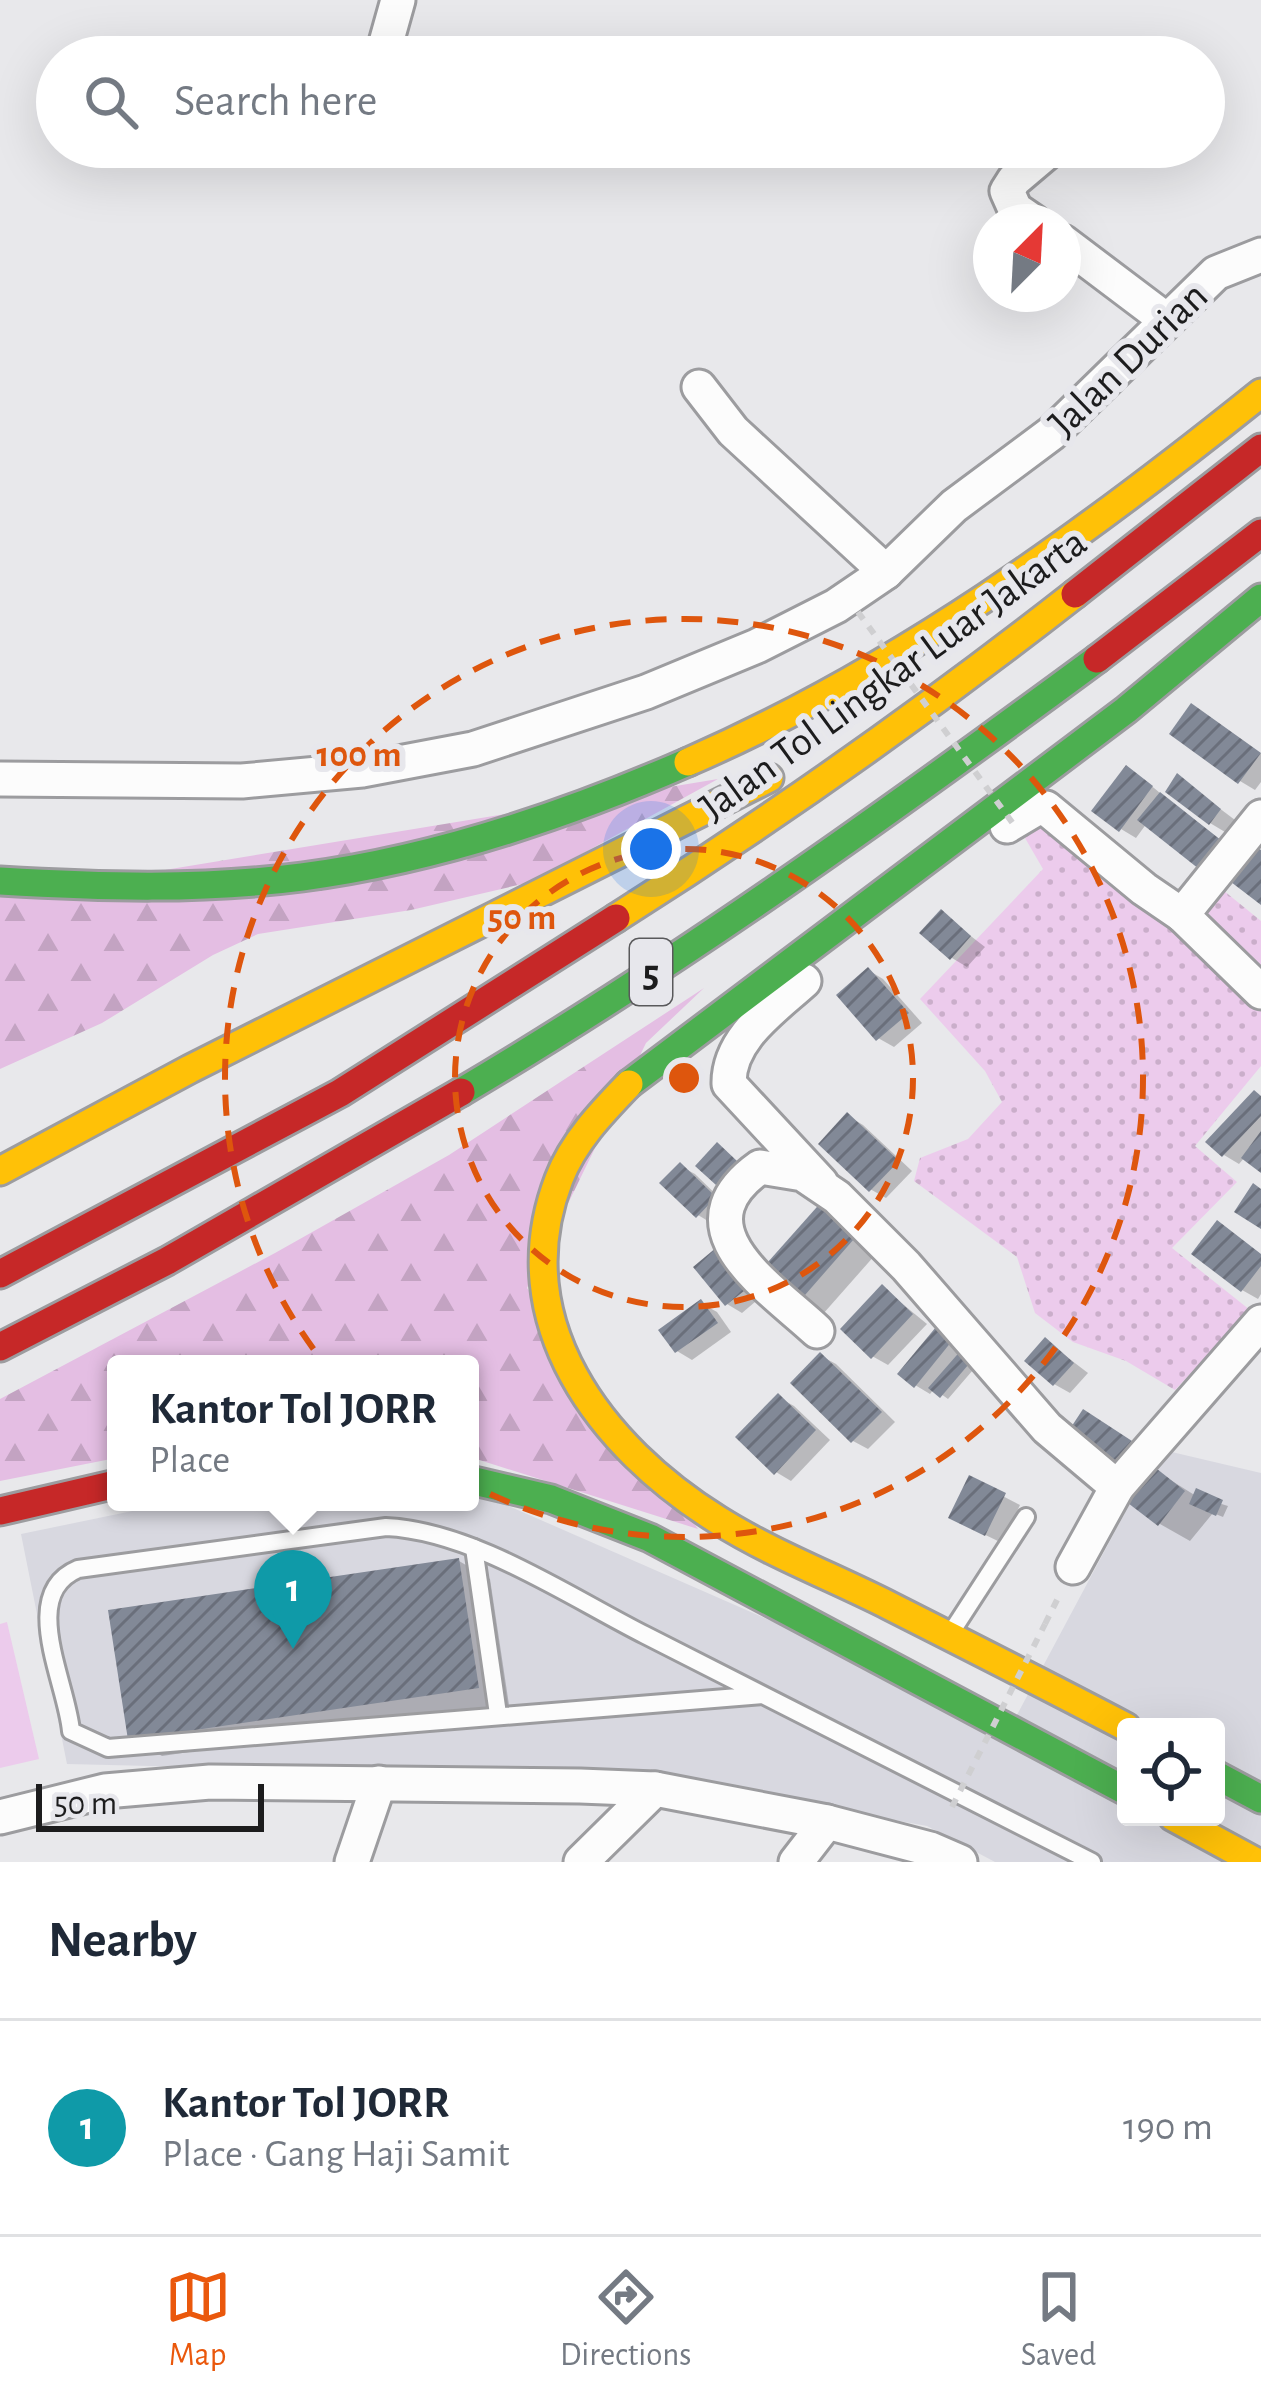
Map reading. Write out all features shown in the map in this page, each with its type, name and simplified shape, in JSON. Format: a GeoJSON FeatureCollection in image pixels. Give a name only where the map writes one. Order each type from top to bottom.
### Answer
{"type":"FeatureCollection","features":[{"type":"Feature","properties":{"kind":"highway"},"geometry":{"type":"LineString","coordinates":[[764,696],[959,588],[1121,474],[1261,364]]}},
{"type":"Feature","properties":{"kind":"highway"},"geometry":{"type":"LineString","coordinates":[[0,881],[159,887],[294,878],[456,846],[654,778],[897,657],[1043,562],[1261,393]]}},
{"type":"Feature","properties":{"kind":"highway","name":"Jalan Tol Lingkar Luar Jakarta"},"geometry":{"type":"LineString","coordinates":[[0,1274],[340,1093],[707,860],[987,663],[1261,448]]}},
{"type":"Feature","properties":{"kind":"highway","name":"5"},"geometry":{"type":"LineString","coordinates":[[0,1347],[366,1152],[741,915],[1064,687],[1261,533]]}},
{"type":"Feature","properties":{"kind":"highway"},"geometry":{"type":"LineString","coordinates":[[1117,1785],[655,1474],[603,1424],[556,1349],[543,1278],[543,1242],[559,1179],[605,1109],[641,1070],[1126,710],[1261,598]]}},
{"type":"Feature","properties":{"kind":"highway"},"geometry":{"type":"LineString","coordinates":[[0,1172],[272,1024],[557,889],[987,663]]}},
{"type":"Feature","properties":{"kind":"highway"},"geometry":{"type":"LineString","coordinates":[[629,756],[688,731]]}},
{"type":"Feature","properties":{"kind":"highway"},"geometry":{"type":"LineString","coordinates":[[479,1482],[551,1499],[935,1658],[1117,1724]]}},
{"type":"Feature","properties":{"kind":"highway"},"geometry":{"type":"LineString","coordinates":[[0,1511],[107,1486]]}},
{"type":"Feature","properties":{"kind":"highway"},"geometry":{"type":"LineString","coordinates":[[1225,1780],[1261,1798]]}},
{"type":"Feature","properties":{"kind":"highway"},"geometry":{"type":"LineString","coordinates":[[1190,1826],[1256,1862]]}},
{"type":"Feature","properties":{"kind":"street"},"geometry":{"type":"LineString","coordinates":[[388,36],[398,0]]}},
{"type":"Feature","properties":{"kind":"street"},"geometry":{"type":"LineString","coordinates":[[1013,204],[1007,190],[1028,168]]}},
{"type":"Feature","properties":{"kind":"street","name":"Jalan Durian"},"geometry":{"type":"LineString","coordinates":[[0,779],[242,781],[362,770],[473,748],[573,719],[757,646],[836,607],[886,572],[954,506],[1052,433],[1216,273],[1261,255]]}},
{"type":"Feature","properties":{"kind":"street"},"geometry":{"type":"LineString","coordinates":[[1081,256],[1165,320]]}},
{"type":"Feature","properties":{"kind":"street"},"geometry":{"type":"LineString","coordinates":[[698,386],[733,431],[886,572]]}},
{"type":"Feature","properties":{"kind":"street"},"geometry":{"type":"LineString","coordinates":[[1118,1487],[1047,1428],[906,1266],[729,1084],[729,1064],[751,1031],[860,929],[1037,808],[1059,815],[1127,875],[1182,915],[1261,992]]}},
{"type":"Feature","properties":{"kind":"street"},"geometry":{"type":"LineString","coordinates":[[1182,915],[1261,817]]}},
{"type":"Feature","properties":{"kind":"street"},"geometry":{"type":"LineString","coordinates":[[818,1330],[734,1253],[724,1221],[733,1195],[760,1167],[788,1169],[821,1183]]}},
{"type":"Feature","properties":{"kind":"street"},"geometry":{"type":"LineString","coordinates":[[1073,1567],[1118,1487],[1261,1322]]}},
{"type":"Feature","properties":{"kind":"street"},"geometry":{"type":"LineString","coordinates":[[0,1816],[105,1791],[253,1780],[655,1789],[827,1822],[930,1849],[960,1862]]}},
{"type":"Feature","properties":{"kind":"street"},"geometry":{"type":"LineString","coordinates":[[352,1862],[379,1783]]}},
{"type":"Feature","properties":{"kind":"street"},"geometry":{"type":"LineString","coordinates":[[581,1862],[655,1789]]}},
{"type":"Feature","properties":{"kind":"street"},"geometry":{"type":"LineString","coordinates":[[796,1862],[827,1822]]}},
{"type":"Feature","properties":{"kind":"lane"},"geometry":{"type":"LineString","coordinates":[[935,1658],[1026,1517]]}},
{"type":"Feature","properties":{"kind":"lane"},"geometry":{"type":"LineString","coordinates":[[763,1695],[108,1748],[71,1731],[48,1624],[52,1590],[67,1573],[78,1569],[386,1527],[412,1528],[474,1548],[763,1695],[1091,1862]]}},
{"type":"Feature","properties":{"kind":"lane"},"geometry":{"type":"LineString","coordinates":[[474,1548],[499,1714]]}},
{"type":"Feature","properties":{"kind":"path"},"geometry":{"type":"LineString","coordinates":[[858,612],[1014,825]]}},
{"type":"Feature","properties":{"kind":"path"},"geometry":{"type":"LineString","coordinates":[[952,1807],[1045,1624]]}},
{"type":"Feature","properties":{"kind":"shaded area"},"geometry":{"type":"Polygon","coordinates":[[[1063,799],[1081,827],[1071,843],[1087,865],[1185,933],[1218,886],[1261,921],[1261,1066],[1195,1146],[1237,1182],[1172,1248],[1250,1310],[1175,1390],[1126,1361],[1073,1342],[1035,1313],[1017,1257],[914,1181],[920,1158],[968,1139],[1002,1102],[985,1071],[920,999],[1043,869],[1025,838],[1063,799]]]}},
{"type":"Feature","properties":{"kind":"shaded area"},"geometry":{"type":"Polygon","coordinates":[[[1159,1449],[1261,1473],[1261,1862],[995,1862],[927,1826],[663,1778],[67,1764],[21,1534],[132,1511],[479,1511],[479,1499],[486,1496],[1011,1726],[1159,1449]]]}},
{"type":"Feature","properties":{"kind":"shaded area"},"geometry":{"type":"Polygon","coordinates":[[[7,1622],[39,1759],[0,1768],[0,1624],[7,1622]]]}},
{"type":"Feature","properties":{"kind":"green space"},"geometry":{"type":"Polygon","coordinates":[[[718,779],[531,882],[411,910],[258,934],[213,955],[102,1023],[0,1069],[0,897],[718,779]]]}},
{"type":"Feature","properties":{"kind":"green space"},"geometry":{"type":"Polygon","coordinates":[[[704,988],[646,1043],[527,1288],[698,1529],[479,1460],[479,1355],[107,1355],[107,1460],[0,1481],[0,1399],[449,1155],[704,988]]]}},
{"type":"Feature","properties":{"kind":"building"},"geometry":{"type":"Polygon","coordinates":[[[1191,703],[1261,753],[1238,784],[1169,734],[1191,703]]]}},
{"type":"Feature","properties":{"kind":"building"},"geometry":{"type":"Polygon","coordinates":[[[1126,765],[1153,786],[1119,832],[1091,811],[1126,765]]]}},
{"type":"Feature","properties":{"kind":"building"},"geometry":{"type":"Polygon","coordinates":[[[1177,773],[1221,809],[1209,825],[1165,792],[1177,773]]]}},
{"type":"Feature","properties":{"kind":"building"},"geometry":{"type":"Polygon","coordinates":[[[1160,792],[1222,841],[1199,869],[1137,820],[1160,792]]]}},
{"type":"Feature","properties":{"kind":"building"},"geometry":{"type":"Polygon","coordinates":[[[1261,850],[1261,905],[1231,882],[1261,850]]]}},
{"type":"Feature","properties":{"kind":"building"},"geometry":{"type":"Polygon","coordinates":[[[941,909],[971,936],[950,960],[919,933],[941,909]]]}},
{"type":"Feature","properties":{"kind":"building"},"geometry":{"type":"Polygon","coordinates":[[[868,967],[909,1013],[876,1041],[836,995],[868,967]]]}},
{"type":"Feature","properties":{"kind":"building"},"geometry":{"type":"Polygon","coordinates":[[[1254,1090],[1261,1096],[1261,1116],[1222,1157],[1205,1142],[1254,1090]]]}},
{"type":"Feature","properties":{"kind":"building"},"geometry":{"type":"Polygon","coordinates":[[[847,1112],[899,1161],[869,1192],[818,1144],[847,1112]]]}},
{"type":"Feature","properties":{"kind":"building"},"geometry":{"type":"Polygon","coordinates":[[[1261,1131],[1261,1173],[1241,1158],[1261,1131]]]}},
{"type":"Feature","properties":{"kind":"building"},"geometry":{"type":"Polygon","coordinates":[[[717,1142],[737,1161],[716,1185],[695,1166],[717,1142]]]}},
{"type":"Feature","properties":{"kind":"building"},"geometry":{"type":"Polygon","coordinates":[[[680,1162],[716,1197],[696,1218],[659,1183],[680,1162]]]}},
{"type":"Feature","properties":{"kind":"building"},"geometry":{"type":"Polygon","coordinates":[[[1253,1183],[1261,1189],[1261,1229],[1234,1212],[1253,1183]]]}},
{"type":"Feature","properties":{"kind":"building"},"geometry":{"type":"Polygon","coordinates":[[[824,1199],[861,1231],[798,1303],[761,1270],[824,1199]]]}},
{"type":"Feature","properties":{"kind":"building"},"geometry":{"type":"Polygon","coordinates":[[[1217,1220],[1261,1254],[1261,1266],[1241,1292],[1191,1254],[1217,1220]]]}},
{"type":"Feature","properties":{"kind":"building"},"geometry":{"type":"Polygon","coordinates":[[[717,1247],[749,1287],[725,1306],[693,1267],[717,1247]]]}},
{"type":"Feature","properties":{"kind":"building"},"geometry":{"type":"Polygon","coordinates":[[[882,1284],[913,1314],[871,1359],[840,1329],[882,1284]]]}},
{"type":"Feature","properties":{"kind":"building"},"geometry":{"type":"Polygon","coordinates":[[[701,1299],[718,1323],[675,1353],[658,1330],[701,1299]]]}},
{"type":"Feature","properties":{"kind":"building"},"geometry":{"type":"Polygon","coordinates":[[[936,1327],[952,1341],[914,1388],[897,1374],[936,1327]]]}},
{"type":"Feature","properties":{"kind":"building"},"geometry":{"type":"Polygon","coordinates":[[[1045,1337],[1074,1363],[1053,1386],[1024,1361],[1045,1337]]]}},
{"type":"Feature","properties":{"kind":"building"},"geometry":{"type":"Polygon","coordinates":[[[963,1348],[974,1358],[940,1398],[928,1388],[963,1348]]]}},
{"type":"Feature","properties":{"kind":"building"},"geometry":{"type":"Polygon","coordinates":[[[820,1352],[882,1412],[851,1443],[790,1383],[820,1352]]]}},
{"type":"Feature","properties":{"kind":"building"},"geometry":{"type":"Polygon","coordinates":[[[778,1393],[816,1430],[774,1475],[735,1437],[778,1393]]]}},
{"type":"Feature","properties":{"kind":"building"},"geometry":{"type":"Polygon","coordinates":[[[1083,1409],[1132,1441],[1112,1472],[1062,1441],[1083,1409]]]}},
{"type":"Feature","properties":{"kind":"building"},"geometry":{"type":"Polygon","coordinates":[[[1152,1465],[1185,1491],[1158,1526],[1124,1500],[1152,1465]]]}},
{"type":"Feature","properties":{"kind":"building"},"geometry":{"type":"Polygon","coordinates":[[[969,1475],[1006,1493],[985,1536],[948,1518],[969,1475]]]}},
{"type":"Feature","properties":{"kind":"building"},"geometry":{"type":"Polygon","coordinates":[[[1196,1488],[1223,1500],[1216,1516],[1189,1504],[1196,1488]]]}},
{"type":"Feature","properties":{"kind":"building"},"geometry":{"type":"Polygon","coordinates":[[[459,1558],[479,1688],[128,1740],[108,1610],[459,1558]]]}},
{"type":"Feature","properties":{"kind":"traffic: fast"},"geometry":{"type":"LineString","coordinates":[[629,1084],[1126,710],[1261,598]]}},
{"type":"Feature","properties":{"kind":"traffic: fast"},"geometry":{"type":"LineString","coordinates":[[461,1092],[785,883],[1097,659]]}},
{"type":"Feature","properties":{"kind":"traffic: fast"},"geometry":{"type":"LineString","coordinates":[[0,881],[189,886],[351,869],[499,833],[688,762]]}},
{"type":"Feature","properties":{"kind":"traffic: fast"},"geometry":{"type":"LineString","coordinates":[[479,1482],[551,1499],[650,1538],[1117,1786]]}},
{"type":"Feature","properties":{"kind":"traffic: fast"},"geometry":{"type":"LineString","coordinates":[[1225,1780],[1261,1799]]}},
{"type":"Feature","properties":{"kind":"traffic: slow"},"geometry":{"type":"LineString","coordinates":[[688,762],[842,686],[987,597],[1126,498],[1261,393]]}},
{"type":"Feature","properties":{"kind":"traffic: slow"},"geometry":{"type":"LineString","coordinates":[[616,918],[850,762],[1075,594]]}},
{"type":"Feature","properties":{"kind":"traffic: slow"},"geometry":{"type":"LineString","coordinates":[[0,1171],[190,1069],[769,778]]}},
{"type":"Feature","properties":{"kind":"traffic: slow"},"geometry":{"type":"LineString","coordinates":[[629,1084],[572,1152],[559,1179],[545,1232],[544,1282],[554,1330],[574,1376],[602,1418],[636,1456],[718,1520],[1117,1722]]}},
{"type":"Feature","properties":{"kind":"traffic: slow"},"geometry":{"type":"LineString","coordinates":[[1190,1826],[1256,1862]]}},
{"type":"Feature","properties":{"kind":"traffic: jam"},"geometry":{"type":"LineString","coordinates":[[1075,594],[1261,448]]}},
{"type":"Feature","properties":{"kind":"traffic: jam"},"geometry":{"type":"LineString","coordinates":[[1097,659],[1261,533]]}},
{"type":"Feature","properties":{"kind":"traffic: jam"},"geometry":{"type":"LineString","coordinates":[[0,1274],[340,1093],[616,918]]}},
{"type":"Feature","properties":{"kind":"traffic: jam"},"geometry":{"type":"LineString","coordinates":[[0,1347],[167,1261],[461,1092]]}},
{"type":"Feature","properties":{"kind":"traffic: jam"},"geometry":{"type":"LineString","coordinates":[[0,1511],[107,1486]]}},
{"type":"Feature","properties":{"kind":"place","name":"Kantor Tol JORR"},"geometry":{"type":"Point","coordinates":[293,1649]}}]}
